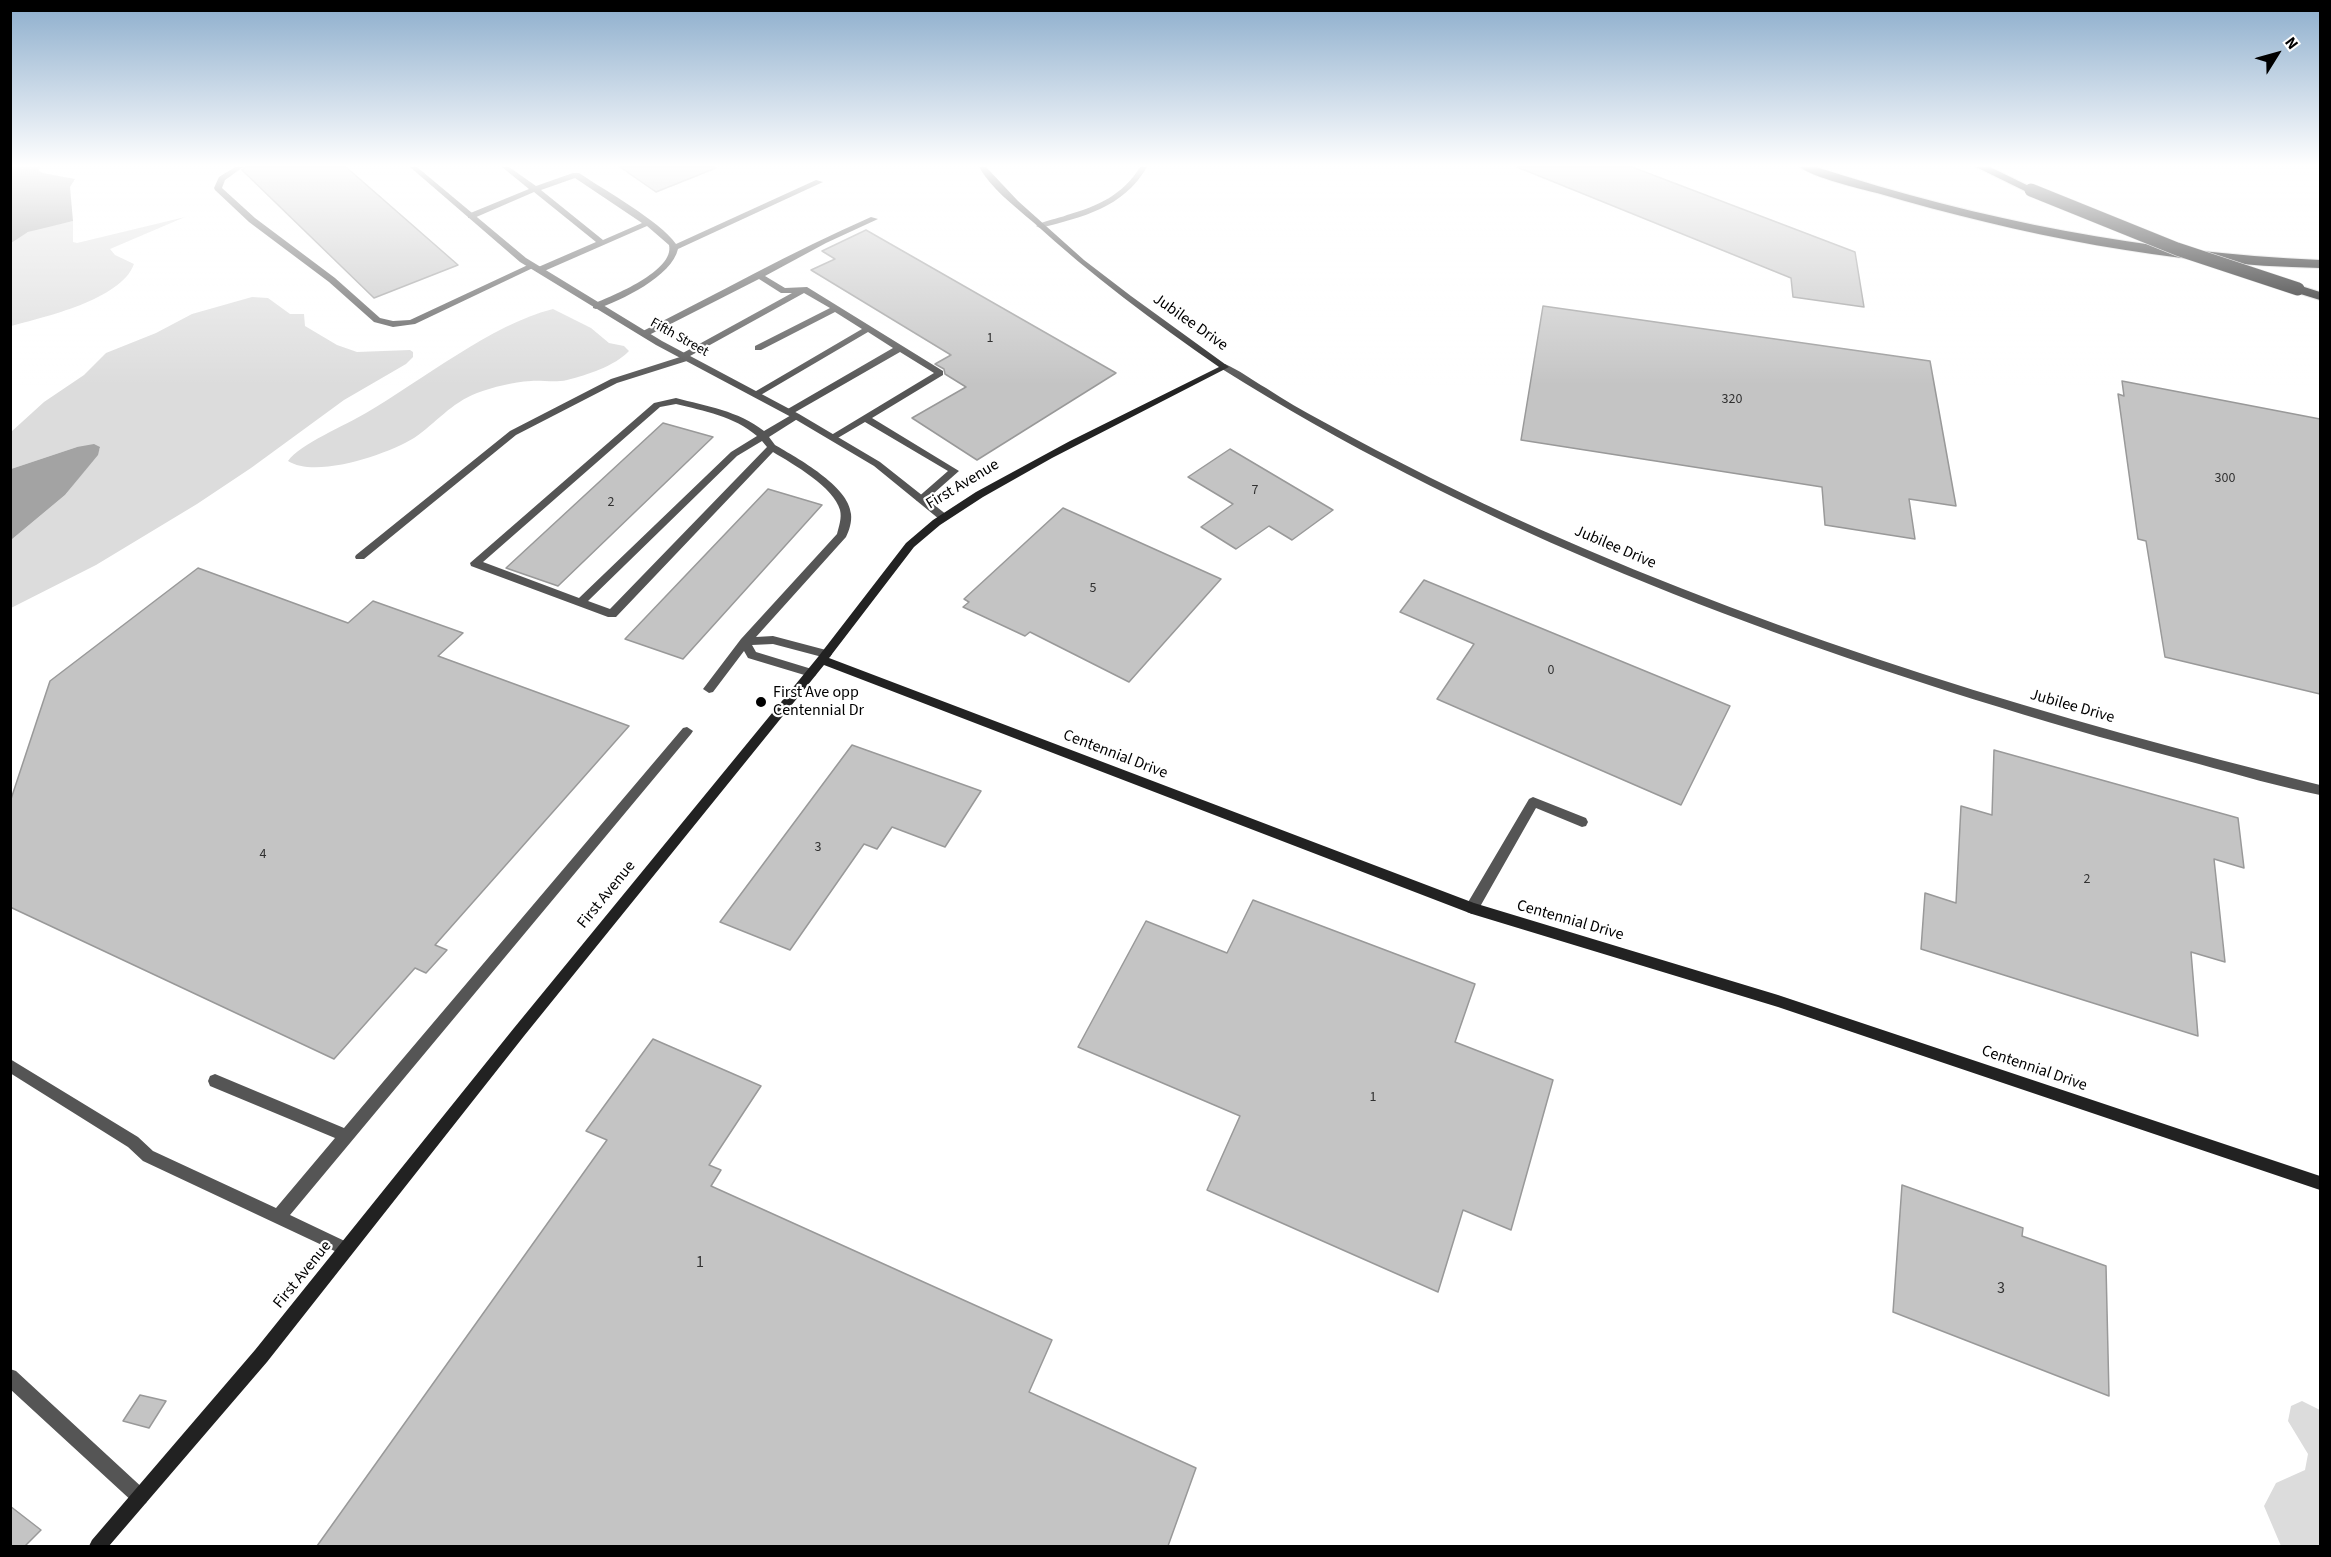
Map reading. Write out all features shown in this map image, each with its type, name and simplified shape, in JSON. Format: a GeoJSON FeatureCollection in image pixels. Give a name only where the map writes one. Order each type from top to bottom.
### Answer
{"type":"FeatureCollection","features":[{"type":"Feature","properties":{"kind":"highway"},"geometry":{"type":"LineString","coordinates":[[2100,240],[2192,254],[2320,264]]}},
{"type":"Feature","properties":{"kind":"highway"},"geometry":{"type":"LineString","coordinates":[[2153,240],[2320,296]]}},
{"type":"Feature","properties":{"kind":"street"},"geometry":{"type":"LineString","coordinates":[[278,240],[332,280],[377,320],[393,324],[412,322],[536,268],[610,240]]}},
{"type":"Feature","properties":{"kind":"street","name":"Fifth Street"},"geometry":{"type":"LineString","coordinates":[[501,240],[536,268],[596,306],[878,464],[943,517]]}},
{"type":"Feature","properties":{"kind":"street"},"geometry":{"type":"LineString","coordinates":[[598,240],[602,243]]}},
{"type":"Feature","properties":{"kind":"street"},"geometry":{"type":"LineString","coordinates":[[596,306],[664,269],[673,256],[674,248],[668,240]]}},
{"type":"Feature","properties":{"kind":"street"},"geometry":{"type":"LineString","coordinates":[[674,248],[692,240]]}},
{"type":"Feature","properties":{"kind":"street"},"geometry":{"type":"LineString","coordinates":[[644,334],[826,240]]}},
{"type":"Feature","properties":{"kind":"street","name":"Jubilee Drive"},"geometry":{"type":"LineString","coordinates":[[1057,240],[1110,287],[1225,367],[1314,420],[1424,480],[1511,521],[1673,591],[1864,661],[2124,740],[2320,790]]}},
{"type":"Feature","properties":{"kind":"street"},"geometry":{"type":"LineString","coordinates":[[759,276],[784,291],[804,289],[940,373],[833,437]]}},
{"type":"Feature","properties":{"kind":"street"},"geometry":{"type":"LineString","coordinates":[[360,557],[513,433],[614,381],[686,357],[804,289]]}},
{"type":"Feature","properties":{"kind":"street"},"geometry":{"type":"LineString","coordinates":[[758,348],[836,309]]}},
{"type":"Feature","properties":{"kind":"street"},"geometry":{"type":"LineString","coordinates":[[756,394],[868,329]]}},
{"type":"Feature","properties":{"kind":"street"},"geometry":{"type":"LineString","coordinates":[[581,602],[734,454],[792,414],[900,348]]}},
{"type":"Feature","properties":{"kind":"street","name":"First Avenue"},"geometry":{"type":"LineString","coordinates":[[98,1546],[261,1356],[824,657],[910,545],[943,517],[978,495],[1059,450],[1225,367]]}},
{"type":"Feature","properties":{"kind":"street"},"geometry":{"type":"LineString","coordinates":[[709,688],[745,642],[842,535],[847,513],[843,503],[820,480],[772,447],[765,434],[735,417],[675,401],[657,405],[475,562],[612,614],[772,447]]}},
{"type":"Feature","properties":{"kind":"street"},"geometry":{"type":"LineString","coordinates":[[865,417],[954,471],[921,499]]}},
{"type":"Feature","properties":{"kind":"street"},"geometry":{"type":"LineString","coordinates":[[745,642],[773,640],[824,657]]}},
{"type":"Feature","properties":{"kind":"street"},"geometry":{"type":"LineString","coordinates":[[745,642],[752,655],[811,673]]}},
{"type":"Feature","properties":{"kind":"street","name":"Centennial Drive"},"geometry":{"type":"LineString","coordinates":[[824,657],[1472,908],[1767,998],[2320,1183]]}},
{"type":"Feature","properties":{"kind":"street"},"geometry":{"type":"LineString","coordinates":[[278,1217],[687,731]]}},
{"type":"Feature","properties":{"kind":"street"},"geometry":{"type":"LineString","coordinates":[[1472,908],[1533,802],[1582,822]]}},
{"type":"Feature","properties":{"kind":"street"},"geometry":{"type":"LineString","coordinates":[[10,1065],[133,1142],[148,1156],[346,1249]]}},
{"type":"Feature","properties":{"kind":"street"},"geometry":{"type":"LineString","coordinates":[[215,1081],[346,1136]]}},
{"type":"Feature","properties":{"kind":"street"},"geometry":{"type":"LineString","coordinates":[[10,1377],[140,1497]]}},
{"type":"Feature","properties":{"kind":"shaded area"},"geometry":{"type":"Polygon","coordinates":[[[15,240],[73,240],[77,243],[91,240],[132,240],[110,249],[115,255],[134,264],[126,277],[114,288],[98,297],[61,312],[11,326],[11,243],[15,240]]]}},
{"type":"Feature","properties":{"kind":"shaded area"},"geometry":{"type":"Polygon","coordinates":[[[252,297],[268,298],[290,314],[304,314],[305,326],[337,345],[357,352],[410,350],[413,352],[413,357],[406,364],[344,400],[197,504],[96,565],[11,608],[11,540],[65,495],[100,448],[77,447],[11,469],[11,432],[44,402],[84,375],[106,353],[156,333],[192,314],[252,297]]]}},
{"type":"Feature","properties":{"kind":"shaded area"},"geometry":{"type":"Polygon","coordinates":[[[553,309],[591,328],[609,343],[624,346],[629,351],[609,365],[575,378],[558,381],[517,382],[477,393],[451,408],[414,438],[370,457],[333,466],[316,467],[300,466],[288,461],[302,448],[366,413],[482,340],[530,316],[553,309]]]}},
{"type":"Feature","properties":{"kind":"shaded area"},"geometry":{"type":"Polygon","coordinates":[[[94,444],[100,447],[98,455],[65,495],[11,540],[11,469],[77,447],[94,444]]]}},
{"type":"Feature","properties":{"kind":"shaded area"},"geometry":{"type":"Polygon","coordinates":[[[2302,1401],[2320,1410],[2320,1546],[2281,1546],[2264,1506],[2276,1483],[2305,1470],[2308,1454],[2288,1421],[2291,1406],[2302,1401]]]}},
{"type":"Feature","properties":{"kind":"building"},"geometry":{"type":"Polygon","coordinates":[[[314,240],[429,240],[458,265],[374,298],[314,240]]]}},
{"type":"Feature","properties":{"kind":"building"},"geometry":{"type":"Polygon","coordinates":[[[846,240],[883,240],[1116,373],[977,460],[912,418],[966,387],[945,374],[944,369],[935,364],[951,355],[811,270],[835,259],[822,251],[846,240]]]}},
{"type":"Feature","properties":{"kind":"building"},"geometry":{"type":"Polygon","coordinates":[[[1696,240],[1823,240],[1855,252],[1864,307],[1793,297],[1791,278],[1696,240]]]}},
{"type":"Feature","properties":{"kind":"building"},"geometry":{"type":"Polygon","coordinates":[[[1543,306],[1930,361],[1956,506],[1909,499],[1915,539],[1825,525],[1822,487],[1521,440],[1543,306]]]}},
{"type":"Feature","properties":{"kind":"building"},"geometry":{"type":"Polygon","coordinates":[[[2122,381],[2320,419],[2320,694],[2165,657],[2146,541],[2138,539],[2118,394],[2124,396],[2122,381]]]}},
{"type":"Feature","properties":{"kind":"building"},"geometry":{"type":"Polygon","coordinates":[[[663,423],[713,437],[558,586],[506,568],[663,423]]]}},
{"type":"Feature","properties":{"kind":"building"},"geometry":{"type":"Polygon","coordinates":[[[1230,449],[1333,510],[1292,540],[1269,526],[1236,549],[1201,527],[1233,504],[1188,477],[1230,449]]]}},
{"type":"Feature","properties":{"kind":"building"},"geometry":{"type":"Polygon","coordinates":[[[768,489],[822,505],[683,659],[625,639],[768,489]]]}},
{"type":"Feature","properties":{"kind":"building"},"geometry":{"type":"Polygon","coordinates":[[[1063,508],[1221,579],[1129,682],[1030,632],[1025,636],[963,607],[969,602],[964,599],[1063,508]]]}},
{"type":"Feature","properties":{"kind":"building"},"geometry":{"type":"Polygon","coordinates":[[[198,568],[348,623],[373,601],[463,633],[438,656],[629,726],[435,945],[447,950],[426,973],[415,968],[334,1059],[10,907],[10,802],[50,681],[198,568]]]}},
{"type":"Feature","properties":{"kind":"building"},"geometry":{"type":"Polygon","coordinates":[[[1424,580],[1730,706],[1681,805],[1437,699],[1474,644],[1400,612],[1424,580]]]}},
{"type":"Feature","properties":{"kind":"building"},"geometry":{"type":"Polygon","coordinates":[[[852,745],[981,791],[945,847],[892,827],[877,849],[864,844],[790,950],[720,922],[852,745]]]}},
{"type":"Feature","properties":{"kind":"building"},"geometry":{"type":"Polygon","coordinates":[[[1994,750],[2238,818],[2244,868],[2214,859],[2225,962],[2191,952],[2198,1036],[1921,949],[1925,893],[1956,903],[1961,806],[1992,815],[1994,750]]]}},
{"type":"Feature","properties":{"kind":"building"},"geometry":{"type":"Polygon","coordinates":[[[1253,900],[1475,984],[1455,1042],[1553,1080],[1511,1230],[1463,1210],[1438,1292],[1207,1190],[1240,1116],[1078,1047],[1146,921],[1227,953],[1253,900]]]}},
{"type":"Feature","properties":{"kind":"building"},"geometry":{"type":"Polygon","coordinates":[[[653,1039],[761,1086],[709,1165],[721,1170],[711,1186],[1052,1340],[1029,1392],[1196,1468],[1168,1546],[317,1546],[607,1140],[586,1131],[653,1039]]]}},
{"type":"Feature","properties":{"kind":"building"},"geometry":{"type":"Polygon","coordinates":[[[1902,1185],[2023,1228],[2022,1236],[2106,1266],[2109,1396],[1893,1312],[1902,1185]]]}},
{"type":"Feature","properties":{"kind":"building"},"geometry":{"type":"Polygon","coordinates":[[[140,1395],[166,1401],[149,1428],[123,1421],[140,1395]]]}},
{"type":"Feature","properties":{"kind":"building"},"geometry":{"type":"Polygon","coordinates":[[[10,1506],[41,1530],[25,1546],[10,1546],[10,1506]]]}},
{"type":"Feature","properties":{"kind":"place","name":"First Ave opp Centennial Dr"},"geometry":{"type":"Point","coordinates":[761,702]}}]}
